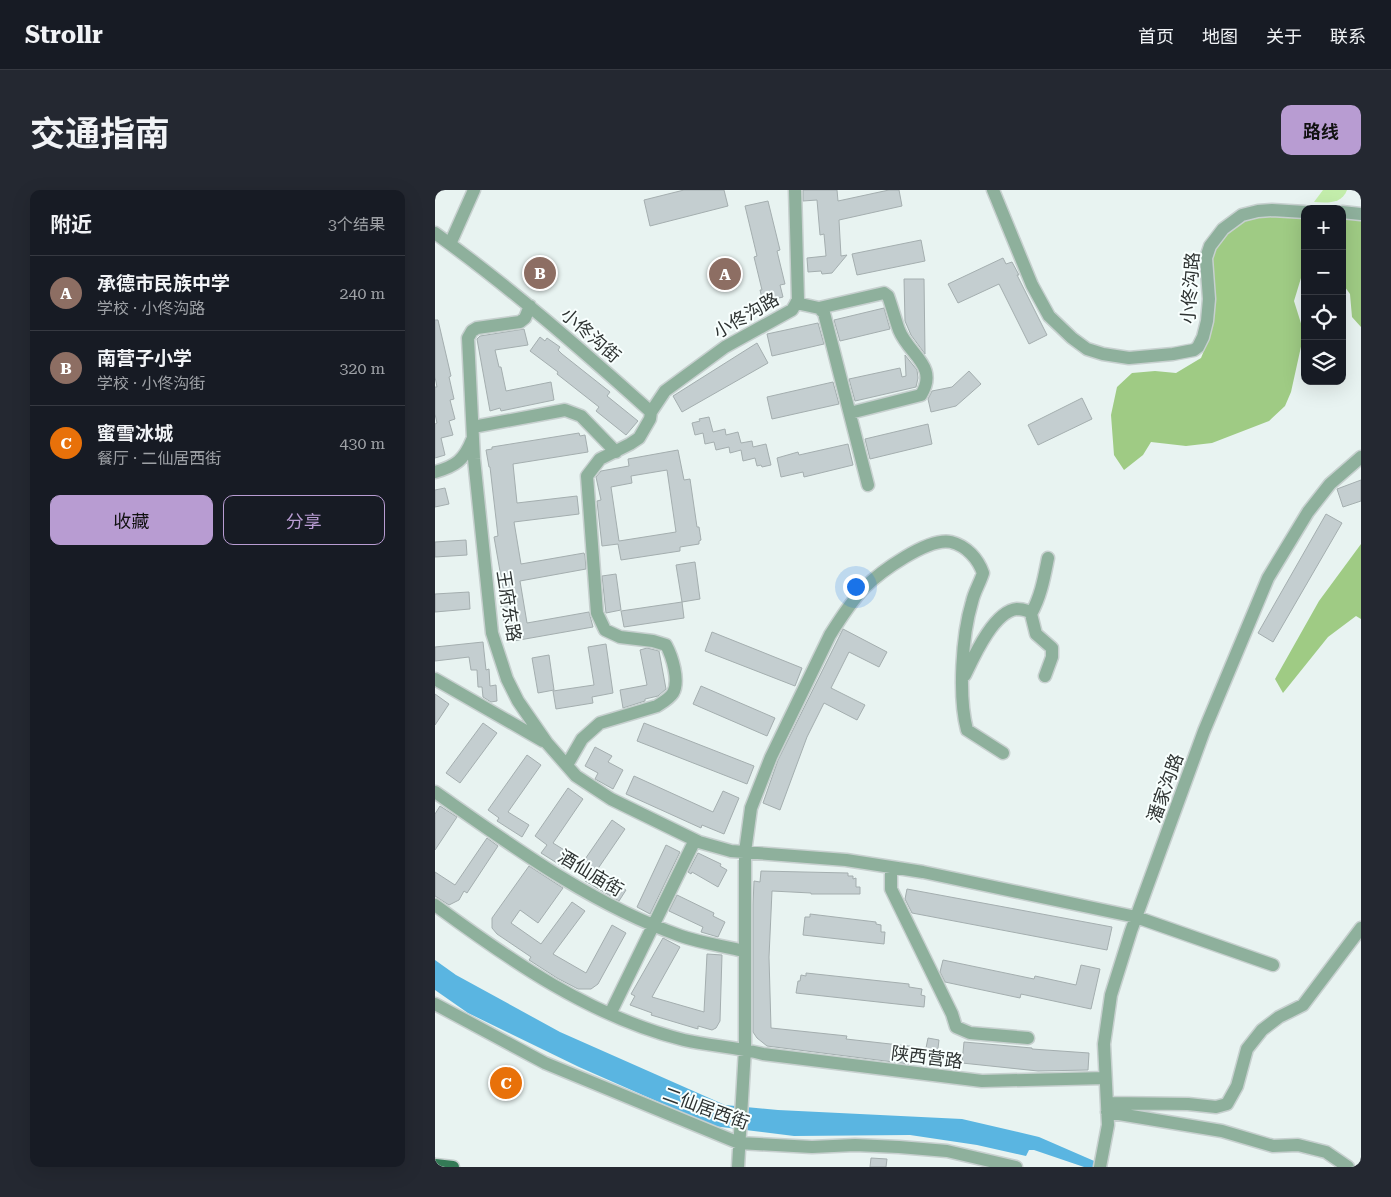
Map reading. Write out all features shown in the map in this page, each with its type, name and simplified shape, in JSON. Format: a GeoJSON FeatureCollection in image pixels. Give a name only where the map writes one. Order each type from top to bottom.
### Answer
{"type":"FeatureCollection","features":[{"type":"Feature","properties":{"kind":"main road"},"geometry":{"type":"LineString","coordinates":[[435,1165],[453,1167]]}},
{"type":"Feature","properties":{"kind":"street"},"geometry":{"type":"LineString","coordinates":[[450,244],[474,190]]}},
{"type":"Feature","properties":{"kind":"street","name":"小佟沟路"},"geometry":{"type":"LineString","coordinates":[[567,765],[582,739],[600,723],[657,706],[665,701],[674,691],[675,678],[672,656],[666,645],[653,641],[620,637],[605,630],[597,613],[587,476],[600,459],[639,438],[650,419],[651,412],[665,391],[725,347],[792,310],[798,300],[795,190]]}},
{"type":"Feature","properties":{"kind":"street","name":"小佟沟路"},"geometry":{"type":"LineString","coordinates":[[993,190],[1032,285],[1049,316],[1072,338],[1087,349],[1103,354],[1129,358],[1173,354],[1194,350],[1198,347],[1207,321],[1209,299],[1207,258],[1210,246],[1223,229],[1242,215],[1258,211],[1301,212]]}},
{"type":"Feature","properties":{"kind":"street"},"geometry":{"type":"LineString","coordinates":[[1346,212],[1361,214]]}},
{"type":"Feature","properties":{"kind":"street","name":"小佟沟街"},"geometry":{"type":"LineString","coordinates":[[435,233],[494,276],[651,412]]}},
{"type":"Feature","properties":{"kind":"street"},"geometry":{"type":"LineString","coordinates":[[796,303],[819,308],[884,293],[888,296],[899,331],[925,368],[927,386],[921,395],[850,413]]}},
{"type":"Feature","properties":{"kind":"street","name":"王府东路"},"geometry":{"type":"LineString","coordinates":[[530,306],[525,318],[520,322],[477,328],[472,331],[468,338],[473,432],[492,633],[507,679],[518,702],[547,743],[577,776],[611,800],[695,840],[731,852],[846,860],[923,872],[1136,917],[1273,965]]}},
{"type":"Feature","properties":{"kind":"street"},"geometry":{"type":"LineString","coordinates":[[819,308],[824,313],[868,486]]}},
{"type":"Feature","properties":{"kind":"street"},"geometry":{"type":"LineString","coordinates":[[435,472],[451,467],[466,454],[473,432],[565,410],[581,416],[616,452]]}},
{"type":"Feature","properties":{"kind":"street","name":"潘家沟路"},"geometry":{"type":"LineString","coordinates":[[1100,1167],[1108,1125],[1104,1044],[1111,995],[1136,917],[1204,732],[1268,578],[1308,512],[1330,484],[1361,457]]}},
{"type":"Feature","properties":{"kind":"street"},"geometry":{"type":"LineString","coordinates":[[738,1167],[745,1049],[745,852],[751,808],[771,757],[830,635],[863,589],[881,573],[910,554],[935,543],[950,542],[966,548],[980,565],[983,573],[972,600],[965,630],[963,714],[967,730],[1003,753]]}},
{"type":"Feature","properties":{"kind":"street"},"geometry":{"type":"LineString","coordinates":[[1045,676],[1052,656],[1052,648],[1036,634],[1031,614],[1043,584],[1048,558]]}},
{"type":"Feature","properties":{"kind":"street"},"geometry":{"type":"LineString","coordinates":[[963,678],[988,632],[1000,617],[1017,609],[1028,611],[1031,614]]}},
{"type":"Feature","properties":{"kind":"street"},"geometry":{"type":"LineString","coordinates":[[435,679],[547,743]]}},
{"type":"Feature","properties":{"kind":"street","name":"酒仙庙街"},"geometry":{"type":"LineString","coordinates":[[435,792],[495,835],[603,902],[653,926],[684,937],[744,951]]}},
{"type":"Feature","properties":{"kind":"street"},"geometry":{"type":"LineString","coordinates":[[610,1014],[695,840]]}},
{"type":"Feature","properties":{"kind":"street"},"geometry":{"type":"LineString","coordinates":[[891,867],[891,889],[956,1027],[970,1033],[1028,1038]]}},
{"type":"Feature","properties":{"kind":"street","name":"陕西营路"},"geometry":{"type":"LineString","coordinates":[[435,905],[540,977],[586,1003],[626,1022],[685,1040],[745,1049],[763,1054],[982,1081],[1105,1078]]}},
{"type":"Feature","properties":{"kind":"street"},"geometry":{"type":"LineString","coordinates":[[1107,1108],[1188,1104],[1216,1107],[1227,1104],[1237,1086],[1247,1049],[1262,1030],[1279,1017],[1303,1005],[1361,928]]}},
{"type":"Feature","properties":{"kind":"street","name":"二仙居西街"},"geometry":{"type":"LineString","coordinates":[[435,1004],[545,1063],[739,1138],[812,1147],[855,1145],[947,1151],[1015,1167]]}},
{"type":"Feature","properties":{"kind":"street"},"geometry":{"type":"LineString","coordinates":[[1107,1108],[1222,1132],[1273,1146],[1298,1145],[1326,1152],[1348,1167]]}},
{"type":"Feature","properties":{"kind":"green space"},"geometry":{"type":"Polygon","coordinates":[[[1323,190],[1347,190],[1342,198],[1334,202],[1314,202],[1323,190]]]}},
{"type":"Feature","properties":{"kind":"green space"},"geometry":{"type":"Polygon","coordinates":[[[1263,215],[1301,219],[1301,278],[1294,301],[1301,323],[1301,347],[1291,392],[1285,406],[1269,421],[1212,443],[1186,446],[1151,442],[1143,455],[1124,470],[1114,455],[1111,415],[1117,387],[1132,373],[1155,371],[1176,373],[1201,358],[1208,341],[1214,305],[1211,271],[1214,248],[1235,223],[1263,215]]]}},
{"type":"Feature","properties":{"kind":"green space"},"geometry":{"type":"Polygon","coordinates":[[[1346,220],[1361,220],[1361,327],[1352,317],[1350,294],[1346,288],[1346,220]]]}},
{"type":"Feature","properties":{"kind":"green space"},"geometry":{"type":"Polygon","coordinates":[[[1361,544],[1361,619],[1356,616],[1328,637],[1283,693],[1275,679],[1319,601],[1361,544]]]}},
{"type":"Feature","properties":{"kind":"water"},"geometry":{"type":"Polygon","coordinates":[[[435,960],[456,975],[560,1032],[725,1105],[778,1110],[962,1119],[1039,1137],[1108,1167],[1084,1167],[1034,1150],[1029,1150],[1026,1156],[977,1145],[910,1135],[794,1136],[713,1126],[579,1067],[468,1013],[435,990],[435,960]]]}},
{"type":"Feature","properties":{"kind":"building"},"geometry":{"type":"Polygon","coordinates":[[[684,190],[724,190],[728,206],[650,226],[644,200],[684,190]]]}},
{"type":"Feature","properties":{"kind":"building"},"geometry":{"type":"Polygon","coordinates":[[[803,190],[837,190],[838,201],[889,190],[899,190],[902,206],[839,220],[841,256],[847,255],[832,273],[822,274],[821,271],[808,272],[807,258],[826,256],[824,234],[820,235],[817,200],[803,201],[803,190]]]}},
{"type":"Feature","properties":{"kind":"building"},"geometry":{"type":"Polygon","coordinates":[[[768,201],[780,250],[777,251],[785,284],[780,285],[783,297],[763,302],[754,257],[757,256],[745,206],[768,201]]]}},
{"type":"Feature","properties":{"kind":"building"},"geometry":{"type":"Polygon","coordinates":[[[921,240],[925,261],[857,275],[852,254],[921,240]]]}},
{"type":"Feature","properties":{"kind":"building"},"geometry":{"type":"Polygon","coordinates":[[[1003,258],[1006,264],[1012,262],[1047,335],[1029,344],[999,284],[958,303],[948,284],[1003,258]]]}},
{"type":"Feature","properties":{"kind":"building"},"geometry":{"type":"Polygon","coordinates":[[[904,279],[924,279],[925,354],[911,335],[905,321],[904,279]]]}},
{"type":"Feature","properties":{"kind":"building"},"geometry":{"type":"Polygon","coordinates":[[[884,308],[890,329],[840,341],[834,320],[884,308]]]}},
{"type":"Feature","properties":{"kind":"building"},"geometry":{"type":"Polygon","coordinates":[[[435,320],[438,320],[451,376],[449,377],[454,399],[450,400],[455,419],[449,421],[453,435],[441,438],[445,455],[435,458],[435,424],[437,423],[435,387],[437,387],[435,377],[435,320]]]}},
{"type":"Feature","properties":{"kind":"building"},"geometry":{"type":"Polygon","coordinates":[[[818,323],[824,344],[772,356],[767,334],[818,323]]]}},
{"type":"Feature","properties":{"kind":"building"},"geometry":{"type":"Polygon","coordinates":[[[524,329],[528,345],[495,350],[506,391],[551,382],[554,400],[501,411],[500,408],[490,411],[477,339],[480,336],[524,329]]]}},
{"type":"Feature","properties":{"kind":"building"},"geometry":{"type":"Polygon","coordinates":[[[540,337],[545,341],[547,338],[560,347],[558,350],[562,354],[610,392],[607,396],[638,421],[626,435],[596,411],[599,407],[530,351],[540,337]]]}},
{"type":"Feature","properties":{"kind":"building"},"geometry":{"type":"Polygon","coordinates":[[[757,343],[768,363],[682,412],[673,396],[757,343]]]}},
{"type":"Feature","properties":{"kind":"building"},"geometry":{"type":"Polygon","coordinates":[[[905,355],[917,370],[916,387],[855,401],[849,379],[900,368],[902,377],[906,376],[905,355]]]}},
{"type":"Feature","properties":{"kind":"building"},"geometry":{"type":"Polygon","coordinates":[[[969,371],[981,384],[956,406],[931,412],[928,399],[932,391],[952,387],[969,371]]]}},
{"type":"Feature","properties":{"kind":"building"},"geometry":{"type":"Polygon","coordinates":[[[833,382],[839,404],[772,419],[767,397],[833,382]]]}},
{"type":"Feature","properties":{"kind":"building"},"geometry":{"type":"Polygon","coordinates":[[[1082,398],[1092,419],[1038,445],[1028,425],[1082,398]]]}},
{"type":"Feature","properties":{"kind":"building"},"geometry":{"type":"Polygon","coordinates":[[[709,417],[713,432],[725,429],[726,435],[738,432],[741,443],[752,441],[753,447],[766,444],[771,465],[757,466],[755,458],[743,461],[741,450],[730,453],[729,447],[716,450],[714,442],[705,444],[703,433],[695,435],[692,423],[709,417]]]}},
{"type":"Feature","properties":{"kind":"building"},"geometry":{"type":"Polygon","coordinates":[[[928,424],[932,444],[870,459],[865,439],[928,424]]]}},
{"type":"Feature","properties":{"kind":"building"},"geometry":{"type":"Polygon","coordinates":[[[579,433],[580,436],[585,435],[588,452],[513,464],[517,503],[577,496],[579,514],[514,522],[521,564],[584,553],[585,556],[586,569],[520,581],[527,623],[589,612],[593,627],[508,642],[499,595],[504,594],[494,537],[498,536],[490,467],[486,450],[492,449],[492,447],[579,433]]]}},
{"type":"Feature","properties":{"kind":"building"},"geometry":{"type":"Polygon","coordinates":[[[848,444],[853,465],[804,477],[803,472],[781,477],[777,458],[798,452],[799,455],[848,444]]]}},
{"type":"Feature","properties":{"kind":"building"},"geometry":{"type":"Polygon","coordinates":[[[678,450],[684,480],[690,479],[697,527],[699,527],[701,540],[699,544],[680,547],[680,551],[621,560],[618,544],[602,546],[597,501],[601,500],[596,477],[601,471],[629,466],[628,459],[678,450]],[[667,470],[631,476],[632,483],[611,487],[619,541],[676,532],[667,470]]]}},
{"type":"Feature","properties":{"kind":"building"},"geometry":{"type":"Polygon","coordinates":[[[1361,480],[1361,501],[1343,507],[1337,489],[1361,480]]]}},
{"type":"Feature","properties":{"kind":"building"},"geometry":{"type":"Polygon","coordinates":[[[445,488],[449,504],[435,507],[435,490],[445,488]]]}},
{"type":"Feature","properties":{"kind":"building"},"geometry":{"type":"Polygon","coordinates":[[[1326,514],[1342,523],[1273,642],[1258,633],[1326,514]]]}},
{"type":"Feature","properties":{"kind":"building"},"geometry":{"type":"Polygon","coordinates":[[[466,540],[467,555],[435,557],[435,542],[466,540]]]}},
{"type":"Feature","properties":{"kind":"building"},"geometry":{"type":"Polygon","coordinates":[[[695,562],[700,599],[682,602],[676,565],[695,562]]]}},
{"type":"Feature","properties":{"kind":"building"},"geometry":{"type":"Polygon","coordinates":[[[616,574],[621,610],[606,613],[602,576],[616,574]]]}},
{"type":"Feature","properties":{"kind":"building"},"geometry":{"type":"Polygon","coordinates":[[[469,592],[470,609],[435,612],[435,594],[469,592]]]}},
{"type":"Feature","properties":{"kind":"building"},"geometry":{"type":"Polygon","coordinates":[[[682,602],[684,618],[624,627],[621,611],[682,602]]]}},
{"type":"Feature","properties":{"kind":"building"},"geometry":{"type":"Polygon","coordinates":[[[843,629],[887,652],[879,667],[849,652],[831,688],[865,705],[857,720],[824,703],[807,737],[780,810],[763,803],[778,760],[843,629]]]}},
{"type":"Feature","properties":{"kind":"building"},"geometry":{"type":"Polygon","coordinates":[[[712,632],[802,668],[795,686],[705,651],[712,632]]]}},
{"type":"Feature","properties":{"kind":"building"},"geometry":{"type":"Polygon","coordinates":[[[483,642],[486,670],[489,669],[490,686],[496,685],[497,701],[491,702],[483,697],[482,687],[478,687],[477,670],[471,670],[469,657],[435,661],[435,647],[483,642]]]}},
{"type":"Feature","properties":{"kind":"building"},"geometry":{"type":"Polygon","coordinates":[[[606,644],[613,693],[592,697],[593,703],[556,709],[553,691],[594,685],[588,647],[606,644]]]}},
{"type":"Feature","properties":{"kind":"building"},"geometry":{"type":"Polygon","coordinates":[[[647,648],[659,651],[666,689],[658,696],[623,708],[620,690],[647,685],[640,650],[647,648]]]}},
{"type":"Feature","properties":{"kind":"building"},"geometry":{"type":"Polygon","coordinates":[[[549,655],[554,690],[538,693],[532,658],[549,655]]]}},
{"type":"Feature","properties":{"kind":"building"},"geometry":{"type":"Polygon","coordinates":[[[701,686],[775,718],[767,736],[693,704],[701,686]]]}},
{"type":"Feature","properties":{"kind":"building"},"geometry":{"type":"Polygon","coordinates":[[[435,694],[449,704],[435,725],[435,694]]]}},
{"type":"Feature","properties":{"kind":"building"},"geometry":{"type":"Polygon","coordinates":[[[483,723],[497,733],[460,783],[446,773],[483,723]]]}},
{"type":"Feature","properties":{"kind":"building"},"geometry":{"type":"Polygon","coordinates":[[[644,723],[754,766],[747,784],[637,741],[644,723]]]}},
{"type":"Feature","properties":{"kind":"building"},"geometry":{"type":"Polygon","coordinates":[[[595,747],[612,756],[608,762],[623,770],[613,789],[595,779],[598,773],[585,766],[595,747]]]}},
{"type":"Feature","properties":{"kind":"building"},"geometry":{"type":"Polygon","coordinates":[[[527,755],[541,765],[508,812],[529,825],[522,837],[497,821],[499,818],[488,810],[527,755]]]}},
{"type":"Feature","properties":{"kind":"building"},"geometry":{"type":"Polygon","coordinates":[[[634,776],[713,812],[723,791],[739,798],[724,834],[702,825],[701,828],[626,794],[634,776]]]}},
{"type":"Feature","properties":{"kind":"building"},"geometry":{"type":"Polygon","coordinates":[[[568,788],[583,799],[553,843],[574,856],[565,868],[541,853],[547,845],[535,836],[568,788]]]}},
{"type":"Feature","properties":{"kind":"building"},"geometry":{"type":"Polygon","coordinates":[[[440,806],[457,817],[435,850],[435,814],[440,806]]]}},
{"type":"Feature","properties":{"kind":"building"},"geometry":{"type":"Polygon","coordinates":[[[612,820],[625,829],[597,870],[626,890],[619,901],[585,881],[591,871],[581,865],[612,820]]]}},
{"type":"Feature","properties":{"kind":"building"},"geometry":{"type":"Polygon","coordinates":[[[487,838],[498,846],[467,893],[464,891],[459,900],[449,905],[435,896],[435,872],[455,885],[487,838]]]}},
{"type":"Feature","properties":{"kind":"building"},"geometry":{"type":"Polygon","coordinates":[[[666,845],[680,852],[650,914],[637,907],[666,845]]]}},
{"type":"Feature","properties":{"kind":"building"},"geometry":{"type":"Polygon","coordinates":[[[698,853],[721,864],[720,866],[727,870],[718,887],[692,872],[691,874],[688,872],[698,853]]]}},
{"type":"Feature","properties":{"kind":"building"},"geometry":{"type":"Polygon","coordinates":[[[529,866],[563,888],[538,923],[520,910],[511,923],[541,944],[572,902],[585,911],[553,954],[586,973],[612,925],[626,933],[598,984],[591,989],[578,989],[557,978],[529,960],[531,957],[497,934],[492,928],[492,918],[529,866]]]}},
{"type":"Feature","properties":{"kind":"building"},"geometry":{"type":"Polygon","coordinates":[[[761,871],[848,873],[848,876],[853,876],[853,879],[856,878],[856,887],[860,887],[860,894],[811,894],[772,891],[769,957],[771,1028],[847,1036],[846,1039],[926,1048],[928,1038],[939,1040],[937,1056],[925,1055],[924,1064],[909,1062],[909,1064],[767,1046],[757,1038],[753,1032],[753,905],[754,881],[760,882],[761,871]]]}},
{"type":"Feature","properties":{"kind":"building"},"geometry":{"type":"Polygon","coordinates":[[[907,889],[1112,927],[1107,950],[912,913],[905,899],[907,889]]]}},
{"type":"Feature","properties":{"kind":"building"},"geometry":{"type":"Polygon","coordinates":[[[677,895],[714,913],[713,916],[725,922],[718,937],[701,932],[703,927],[669,911],[677,895]]]}},
{"type":"Feature","properties":{"kind":"building"},"geometry":{"type":"Polygon","coordinates":[[[810,914],[876,922],[876,924],[881,925],[881,932],[885,932],[884,944],[803,935],[805,917],[810,917],[810,914]]]}},
{"type":"Feature","properties":{"kind":"building"},"geometry":{"type":"Polygon","coordinates":[[[663,938],[680,947],[652,997],[704,1012],[707,954],[722,955],[720,1021],[716,1028],[712,1030],[698,1026],[698,1029],[651,1015],[652,1013],[630,1005],[635,996],[631,994],[663,938]]]}},
{"type":"Feature","properties":{"kind":"building"},"geometry":{"type":"Polygon","coordinates":[[[943,960],[1034,979],[1035,976],[1076,985],[1081,965],[1100,969],[1091,1009],[1021,994],[1020,998],[945,982],[940,972],[943,960]]]}},
{"type":"Feature","properties":{"kind":"building"},"geometry":{"type":"Polygon","coordinates":[[[806,973],[909,984],[909,987],[922,989],[921,995],[925,996],[924,1007],[796,993],[801,975],[806,976],[806,973]]]}},
{"type":"Feature","properties":{"kind":"building"},"geometry":{"type":"Polygon","coordinates":[[[964,1042],[1089,1053],[1088,1070],[1038,1071],[962,1063],[964,1042]]]}},
{"type":"Feature","properties":{"kind":"building"},"geometry":{"type":"Polygon","coordinates":[[[871,1158],[887,1159],[886,1167],[870,1167],[871,1158]]]}},
{"type":"Feature","properties":{"kind":"place","name":"南营子小学"},"geometry":{"type":"Point","coordinates":[540,273]}},
{"type":"Feature","properties":{"kind":"place","name":"承德市民族中学"},"geometry":{"type":"Point","coordinates":[725,274]}},
{"type":"Feature","properties":{"kind":"place","name":"蜜雪冰城"},"geometry":{"type":"Point","coordinates":[506,1083]}}]}
